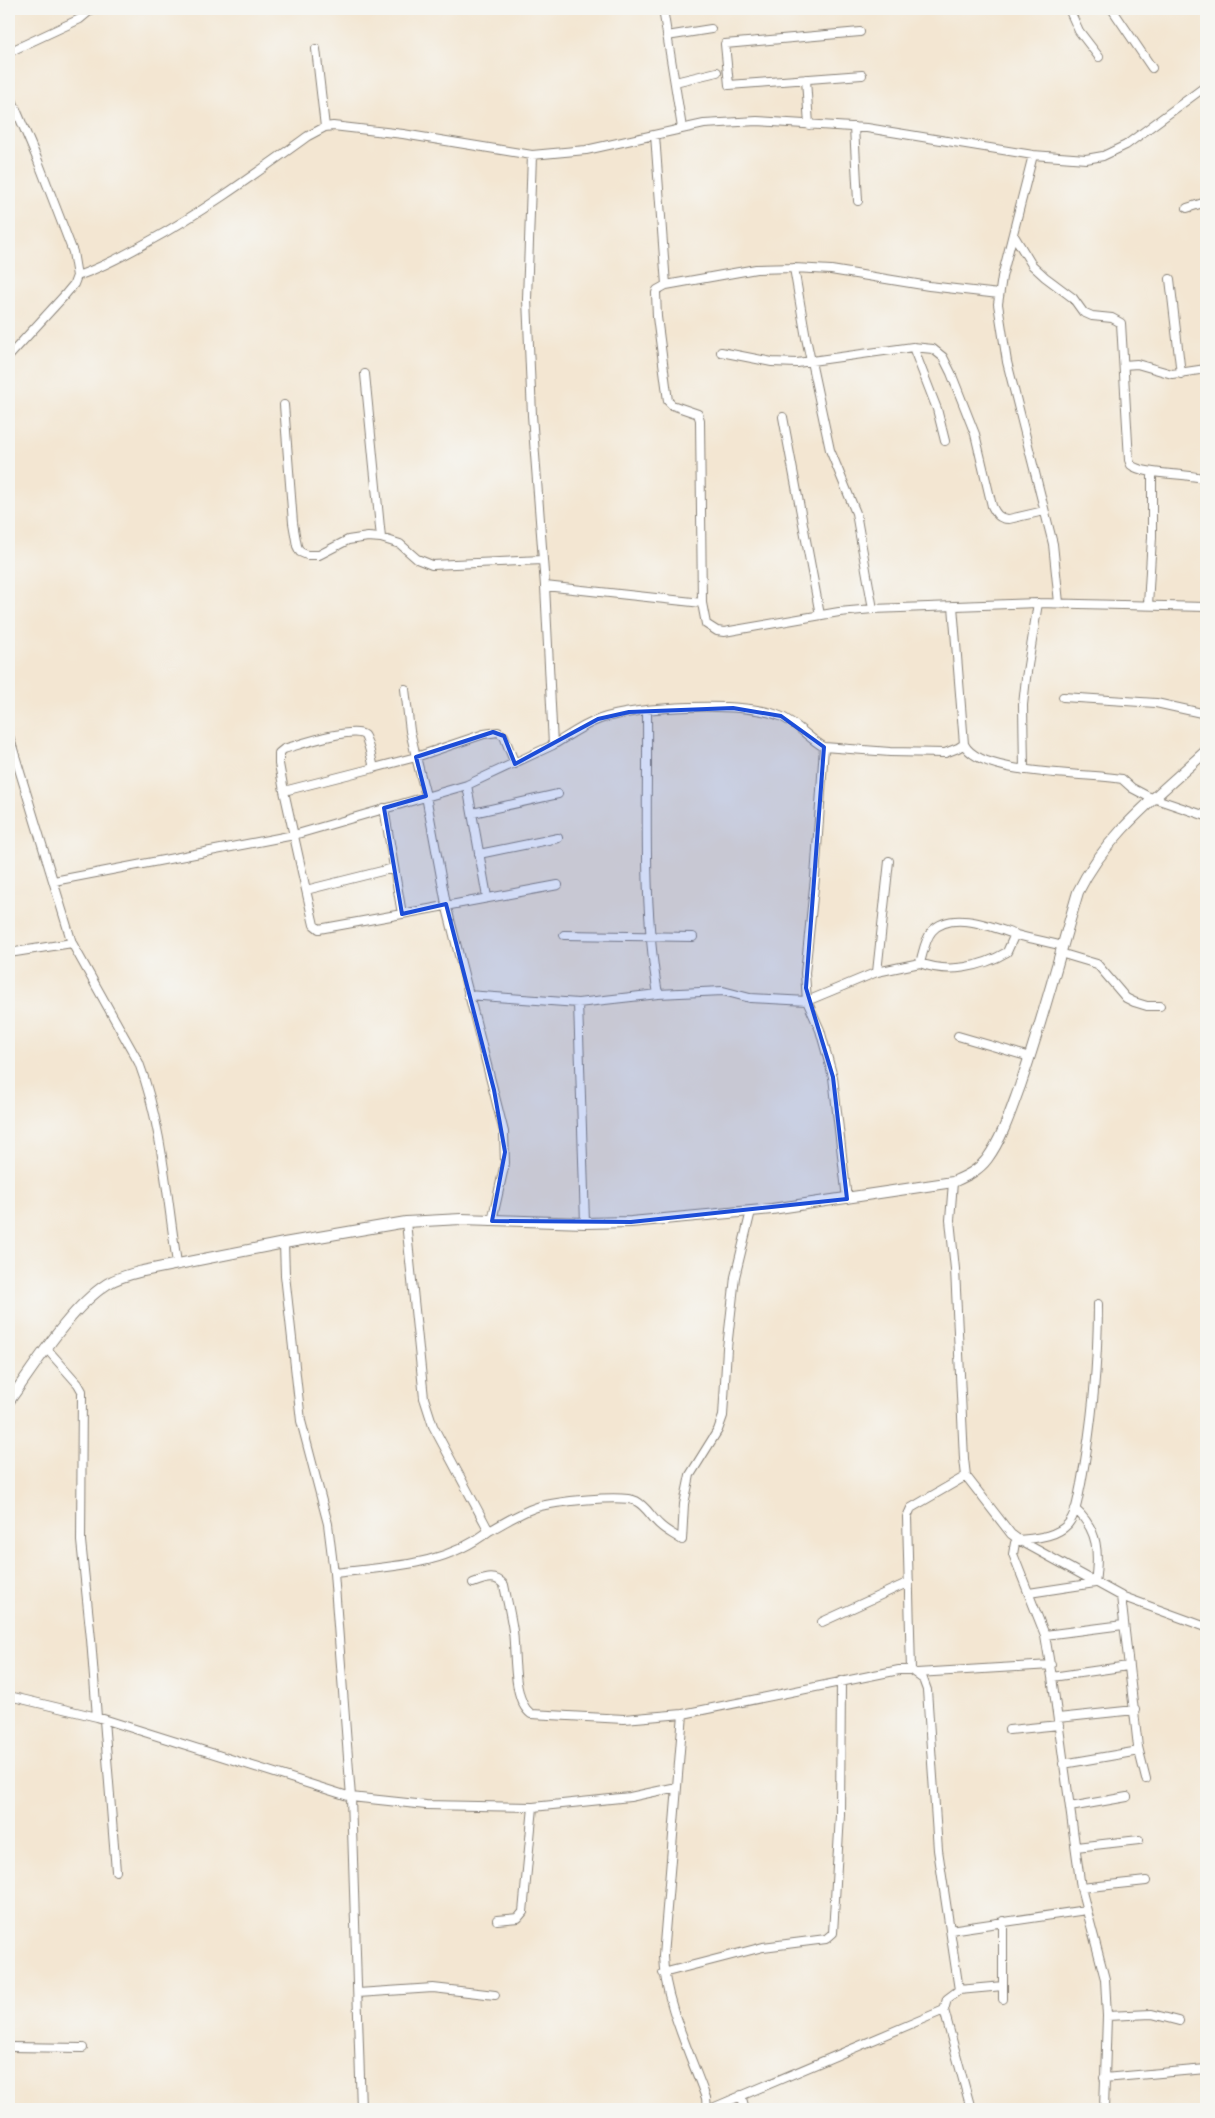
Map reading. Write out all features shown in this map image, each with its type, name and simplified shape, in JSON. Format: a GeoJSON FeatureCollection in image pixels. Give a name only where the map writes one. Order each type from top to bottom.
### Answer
{"type":"FeatureCollection","features":[{"type":"Feature","properties":{"kind":"street"},"geometry":{"type":"LineString","coordinates":[[9,52],[80,19],[92,9]]}},
{"type":"Feature","properties":{"kind":"street"},"geometry":{"type":"LineString","coordinates":[[663,9],[682,128]]}},
{"type":"Feature","properties":{"kind":"street"},"geometry":{"type":"LineString","coordinates":[[1069,9],[1072,20],[1099,57]]}},
{"type":"Feature","properties":{"kind":"street"},"geometry":{"type":"LineString","coordinates":[[1112,9],[1152,68]]}},
{"type":"Feature","properties":{"kind":"street"},"geometry":{"type":"LineString","coordinates":[[667,36],[711,29]]}},
{"type":"Feature","properties":{"kind":"street"},"geometry":{"type":"LineString","coordinates":[[860,32],[725,44],[729,85],[862,75]]}},
{"type":"Feature","properties":{"kind":"street"},"geometry":{"type":"LineString","coordinates":[[316,49],[325,127]]}},
{"type":"Feature","properties":{"kind":"street"},"geometry":{"type":"LineString","coordinates":[[675,82],[717,72]]}},
{"type":"Feature","properties":{"kind":"street"},"geometry":{"type":"LineString","coordinates":[[806,79],[809,124]]}},
{"type":"Feature","properties":{"kind":"street"},"geometry":{"type":"LineString","coordinates":[[77,276],[112,262],[176,227],[211,205],[308,136],[325,127],[403,134],[532,155],[586,150],[682,128],[725,122],[809,124],[854,127],[969,143],[1034,155],[1086,159],[1112,153],[1126,145],[1206,86]]}},
{"type":"Feature","properties":{"kind":"street"},"geometry":{"type":"LineString","coordinates":[[9,94],[38,161],[73,252],[77,276],[74,284],[64,296],[9,356]]}},
{"type":"Feature","properties":{"kind":"street"},"geometry":{"type":"LineString","coordinates":[[854,127],[858,201]]}},
{"type":"Feature","properties":{"kind":"street"},"geometry":{"type":"LineString","coordinates":[[655,135],[666,286]]}},
{"type":"Feature","properties":{"kind":"street"},"geometry":{"type":"LineString","coordinates":[[532,155],[527,299],[532,415],[545,586],[553,746]]}},
{"type":"Feature","properties":{"kind":"street"},"geometry":{"type":"LineString","coordinates":[[1034,155],[999,294],[1000,319],[1007,362],[1053,544],[1059,603]]}},
{"type":"Feature","properties":{"kind":"street"},"geometry":{"type":"LineString","coordinates":[[1187,208],[1206,202]]}},
{"type":"Feature","properties":{"kind":"street"},"geometry":{"type":"LineString","coordinates":[[1013,234],[1032,265],[1045,278],[1073,298],[1083,312],[1092,316],[1112,318],[1121,323],[1129,460],[1134,468],[1152,472],[1184,474],[1206,479]]}},
{"type":"Feature","properties":{"kind":"street"},"geometry":{"type":"LineString","coordinates":[[794,268],[806,338],[813,362],[830,450],[856,512],[873,609]]}},
{"type":"Feature","properties":{"kind":"street"},"geometry":{"type":"LineString","coordinates":[[999,294],[929,286],[831,270],[794,268],[756,269],[666,286],[657,290],[656,299],[668,401],[672,405],[698,414],[700,420],[702,603],[706,624],[717,632],[724,632],[873,609],[953,606],[1038,603],[1206,606]]}},
{"type":"Feature","properties":{"kind":"street"},"geometry":{"type":"LineString","coordinates":[[1170,279],[1181,374]]}},
{"type":"Feature","properties":{"kind":"street"},"geometry":{"type":"LineString","coordinates":[[721,352],[772,362],[813,362],[913,347],[929,347],[938,352],[950,373],[975,434],[992,506],[996,514],[1003,519],[1009,519],[1044,511]]}},
{"type":"Feature","properties":{"kind":"street"},"geometry":{"type":"LineString","coordinates":[[913,347],[937,410],[945,441]]}},
{"type":"Feature","properties":{"kind":"street"},"geometry":{"type":"LineString","coordinates":[[1124,365],[1137,364],[1165,374],[1181,374],[1206,369]]}},
{"type":"Feature","properties":{"kind":"street"},"geometry":{"type":"LineString","coordinates":[[365,374],[381,538]]}},
{"type":"Feature","properties":{"kind":"street"},"geometry":{"type":"LineString","coordinates":[[284,405],[293,523],[297,546],[300,552],[307,556],[319,555],[348,540],[368,537],[381,538],[400,544],[417,559],[432,565],[543,560]]}},
{"type":"Feature","properties":{"kind":"street"},"geometry":{"type":"LineString","coordinates":[[783,417],[820,616]]}},
{"type":"Feature","properties":{"kind":"street"},"geometry":{"type":"LineString","coordinates":[[1148,605],[1152,537],[1152,472]]}},
{"type":"Feature","properties":{"kind":"street"},"geometry":{"type":"LineString","coordinates":[[545,586],[702,603]]}},
{"type":"Feature","properties":{"kind":"street"},"geometry":{"type":"LineString","coordinates":[[1024,770],[1024,696],[1038,603]]}},
{"type":"Feature","properties":{"kind":"street"},"geometry":{"type":"LineString","coordinates":[[953,606],[964,744],[970,753],[981,760],[1024,770],[1122,779],[1141,793],[1206,816]]}},
{"type":"Feature","properties":{"kind":"street"},"geometry":{"type":"LineString","coordinates":[[405,689],[410,731],[426,796],[446,904],[504,1132],[505,1163],[492,1221]]}},
{"type":"Feature","properties":{"kind":"street"},"geometry":{"type":"LineString","coordinates":[[1062,697],[1156,702],[1206,714]]}},
{"type":"Feature","properties":{"kind":"street"},"geometry":{"type":"LineString","coordinates":[[54,881],[294,835],[468,785],[553,746],[598,720],[629,712],[733,708],[763,710],[781,716],[796,724],[824,747],[890,752],[945,753],[964,744]]}},
{"type":"Feature","properties":{"kind":"street"},"geometry":{"type":"LineString","coordinates":[[647,710],[650,936],[658,994]]}},
{"type":"Feature","properties":{"kind":"street"},"geometry":{"type":"LineString","coordinates":[[284,791],[416,757],[484,734],[498,732],[504,736],[515,764]]}},
{"type":"Feature","properties":{"kind":"street"},"geometry":{"type":"LineString","coordinates":[[374,768],[366,738],[359,733],[345,733],[284,749],[279,753],[278,757],[284,791],[306,890],[314,925],[319,929],[558,884]]}},
{"type":"Feature","properties":{"kind":"street"},"geometry":{"type":"LineString","coordinates":[[9,736],[72,943],[139,1062],[160,1149],[177,1263]]}},
{"type":"Feature","properties":{"kind":"street"},"geometry":{"type":"LineString","coordinates":[[824,747],[805,973],[807,1001],[820,1030],[833,1078],[847,1199]]}},
{"type":"Feature","properties":{"kind":"street"},"geometry":{"type":"LineString","coordinates":[[9,1401],[72,1315],[91,1296],[108,1283],[124,1276],[177,1263],[406,1222],[439,1219],[585,1223],[632,1222],[751,1211],[847,1199],[953,1182],[978,1169],[992,1150],[1008,1117],[1030,1057],[1078,892],[1090,869],[1113,838],[1206,751]]}},
{"type":"Feature","properties":{"kind":"street"},"geometry":{"type":"LineString","coordinates":[[468,785],[487,897]]}},
{"type":"Feature","properties":{"kind":"street"},"geometry":{"type":"LineString","coordinates":[[473,813],[558,794]]}},
{"type":"Feature","properties":{"kind":"street"},"geometry":{"type":"LineString","coordinates":[[384,808],[402,914]]}},
{"type":"Feature","properties":{"kind":"street"},"geometry":{"type":"LineString","coordinates":[[479,854],[558,838]]}},
{"type":"Feature","properties":{"kind":"street"},"geometry":{"type":"LineString","coordinates":[[877,972],[889,861]]}},
{"type":"Feature","properties":{"kind":"street"},"geometry":{"type":"LineString","coordinates":[[306,890],[394,868]]}},
{"type":"Feature","properties":{"kind":"street"},"geometry":{"type":"LineString","coordinates":[[920,963],[928,937],[932,931],[941,925],[964,921],[997,927],[1097,964],[1126,998],[1147,1006],[1160,1006]]}},
{"type":"Feature","properties":{"kind":"street"},"geometry":{"type":"LineString","coordinates":[[468,995],[578,1004],[658,994],[723,991],[750,998],[807,1001],[877,972],[920,963],[937,969],[963,968],[975,965],[1007,952],[1015,934]]}},
{"type":"Feature","properties":{"kind":"street"},"geometry":{"type":"LineString","coordinates":[[564,935],[693,938]]}},
{"type":"Feature","properties":{"kind":"street"},"geometry":{"type":"LineString","coordinates":[[9,953],[72,943]]}},
{"type":"Feature","properties":{"kind":"street"},"geometry":{"type":"LineString","coordinates":[[578,1004],[585,1223]]}},
{"type":"Feature","properties":{"kind":"street"},"geometry":{"type":"LineString","coordinates":[[958,1036],[1030,1057]]}},
{"type":"Feature","properties":{"kind":"street"},"geometry":{"type":"LineString","coordinates":[[953,1182],[950,1220],[955,1270],[966,1476],[1011,1534],[1019,1540],[1121,1596],[1206,1627]]}},
{"type":"Feature","properties":{"kind":"street"},"geometry":{"type":"LineString","coordinates":[[334,1573],[430,1561],[473,1543],[489,1531],[536,1507],[568,1502],[623,1498],[633,1500],[650,1512],[659,1525],[682,1540],[684,1504],[690,1475],[718,1430],[723,1416],[727,1348],[735,1277],[751,1211]]}},
{"type":"Feature","properties":{"kind":"street"},"geometry":{"type":"LineString","coordinates":[[406,1222],[424,1398],[433,1426],[489,1531]]}},
{"type":"Feature","properties":{"kind":"street"},"geometry":{"type":"LineString","coordinates":[[284,1243],[285,1275],[301,1421],[328,1524],[334,1573],[351,1797],[362,2109]]}},
{"type":"Feature","properties":{"kind":"street"},"geometry":{"type":"LineString","coordinates":[[1098,1304],[1094,1392],[1087,1450],[1075,1510],[1070,1522],[1061,1531],[1046,1536],[1019,1540],[1015,1543],[1013,1554],[1045,1634],[1051,1664],[1081,1888],[1105,1979],[1104,2109]]}},
{"type":"Feature","properties":{"kind":"street"},"geometry":{"type":"LineString","coordinates":[[47,1350],[78,1384],[82,1391],[81,1541],[116,1871]]}},
{"type":"Feature","properties":{"kind":"street"},"geometry":{"type":"LineString","coordinates":[[959,1990],[938,1850],[927,1690],[926,1684],[914,1672],[907,1517],[909,1511],[966,1476]]}},
{"type":"Feature","properties":{"kind":"street"},"geometry":{"type":"LineString","coordinates":[[1075,1510],[1091,1527],[1097,1556],[1095,1583]]}},
{"type":"Feature","properties":{"kind":"street"},"geometry":{"type":"LineString","coordinates":[[473,1583],[490,1577],[500,1580],[504,1585],[513,1632],[517,1682],[523,1707],[531,1714],[624,1719],[683,1714],[899,1670],[914,1672],[1051,1664]]}},
{"type":"Feature","properties":{"kind":"street"},"geometry":{"type":"LineString","coordinates":[[822,1622],[909,1582]]}},
{"type":"Feature","properties":{"kind":"street"},"geometry":{"type":"LineString","coordinates":[[1029,1593],[1095,1583]]}},
{"type":"Feature","properties":{"kind":"street"},"geometry":{"type":"LineString","coordinates":[[1121,1596],[1139,1752],[1146,1779]]}},
{"type":"Feature","properties":{"kind":"street"},"geometry":{"type":"LineString","coordinates":[[1045,1634],[1123,1625]]}},
{"type":"Feature","properties":{"kind":"street"},"geometry":{"type":"LineString","coordinates":[[1052,1677],[1128,1666]]}},
{"type":"Feature","properties":{"kind":"street"},"geometry":{"type":"LineString","coordinates":[[663,1973],[763,1947],[826,1939],[833,1933],[840,1815],[840,1681]]}},
{"type":"Feature","properties":{"kind":"street"},"geometry":{"type":"LineString","coordinates":[[9,1696],[100,1718],[351,1797],[426,1805],[533,1807],[613,1799],[677,1788]]}},
{"type":"Feature","properties":{"kind":"street"},"geometry":{"type":"LineString","coordinates":[[1010,1730],[1135,1710]]}},
{"type":"Feature","properties":{"kind":"street"},"geometry":{"type":"LineString","coordinates":[[683,1714],[663,1973],[709,2109],[944,2010]]}},
{"type":"Feature","properties":{"kind":"street"},"geometry":{"type":"LineString","coordinates":[[1063,1764],[1139,1752]]}},
{"type":"Feature","properties":{"kind":"street"},"geometry":{"type":"LineString","coordinates":[[1070,1807],[1127,1797]]}},
{"type":"Feature","properties":{"kind":"street"},"geometry":{"type":"LineString","coordinates":[[497,1920],[522,1916],[533,1807]]}},
{"type":"Feature","properties":{"kind":"street"},"geometry":{"type":"LineString","coordinates":[[1076,1847],[1139,1840]]}},
{"type":"Feature","properties":{"kind":"street"},"geometry":{"type":"LineString","coordinates":[[1081,1888],[1146,1881]]}},
{"type":"Feature","properties":{"kind":"street"},"geometry":{"type":"LineString","coordinates":[[950,1930],[1086,1910]]}},
{"type":"Feature","properties":{"kind":"street"},"geometry":{"type":"LineString","coordinates":[[1003,1921],[1004,1999]]}},
{"type":"Feature","properties":{"kind":"street"},"geometry":{"type":"LineString","coordinates":[[971,2109],[944,2010],[947,1999],[959,1990],[1003,1986]]}},
{"type":"Feature","properties":{"kind":"street"},"geometry":{"type":"LineString","coordinates":[[358,1993],[433,1988],[495,1995]]}},
{"type":"Feature","properties":{"kind":"street"},"geometry":{"type":"LineString","coordinates":[[1106,2016],[1152,2014],[1179,2021]]}},
{"type":"Feature","properties":{"kind":"street"},"geometry":{"type":"LineString","coordinates":[[9,2046],[83,2048]]}},
{"type":"Feature","properties":{"kind":"street"},"geometry":{"type":"LineString","coordinates":[[1104,2078],[1206,2070]]}},
{"type":"Feature","properties":{"kind":"street"},"geometry":{"type":"LineString","coordinates":[[741,2095],[745,2109]]}},
{"type":"Feature","properties":{"kind":"highlighted area"},"geometry":{"type":"Polygon","coordinates":[[[733,708],[781,716],[824,747],[806,988],[833,1077],[847,1199],[631,1222],[492,1221],[505,1152],[494,1090],[446,904],[402,914],[384,808],[426,796],[416,757],[493,732],[504,736],[515,764],[598,719],[629,712],[733,708]]]}}]}
